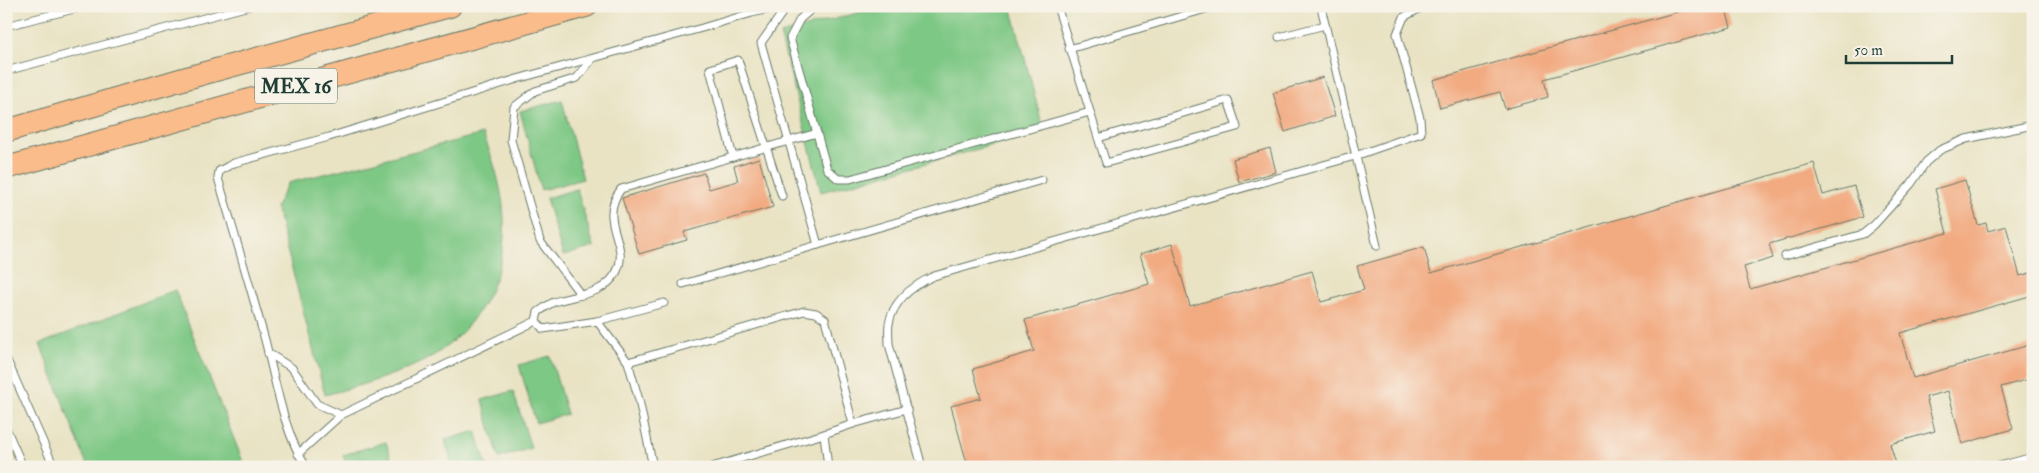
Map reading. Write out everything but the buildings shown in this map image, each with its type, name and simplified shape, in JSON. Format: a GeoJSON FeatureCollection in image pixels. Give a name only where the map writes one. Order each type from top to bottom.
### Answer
{"type":"FeatureCollection","features":[{"type":"Feature","properties":{"kind":"highway","name":"MEX 16"},"geometry":{"type":"LineString","coordinates":[[6,131],[184,79],[450,6]]}},
{"type":"Feature","properties":{"kind":"highway","name":"MEX 16"},"geometry":{"type":"LineString","coordinates":[[6,168],[586,6]]}},
{"type":"Feature","properties":{"kind":"lane"},"geometry":{"type":"LineString","coordinates":[[6,26],[86,6]]}},
{"type":"Feature","properties":{"kind":"lane"},"geometry":{"type":"LineString","coordinates":[[6,71],[249,6]]}},
{"type":"Feature","properties":{"kind":"lane"},"geometry":{"type":"LineString","coordinates":[[306,467],[298,454],[286,422],[218,178],[223,168],[234,163],[329,137],[517,79],[781,6]]}},
{"type":"Feature","properties":{"kind":"lane"},"geometry":{"type":"LineString","coordinates":[[787,6],[761,44],[818,245]]}},
{"type":"Feature","properties":{"kind":"lane"},"geometry":{"type":"LineString","coordinates":[[815,6],[800,19],[790,38],[827,169],[838,179],[850,179],[1090,112]]}},
{"type":"Feature","properties":{"kind":"lane"},"geometry":{"type":"LineString","coordinates":[[1057,6],[1069,49],[1106,163],[1237,127],[1228,100],[1098,138]]}},
{"type":"Feature","properties":{"kind":"lane"},"geometry":{"type":"LineString","coordinates":[[1069,49],[1216,6]]}},
{"type":"Feature","properties":{"kind":"lane"},"geometry":{"type":"LineString","coordinates":[[922,467],[889,344],[889,324],[893,310],[905,295],[919,283],[934,276],[1356,156],[1421,133],[1420,118],[1397,34],[1404,16],[1424,6]]}},
{"type":"Feature","properties":{"kind":"lane"},"geometry":{"type":"LineString","coordinates":[[1320,8],[1377,246]]}},
{"type":"Feature","properties":{"kind":"lane"},"geometry":{"type":"LineString","coordinates":[[1279,37],[1325,25]]}},
{"type":"Feature","properties":{"kind":"lane"},"geometry":{"type":"LineString","coordinates":[[581,294],[540,241],[510,140],[514,106],[536,91],[577,78],[592,59]]}},
{"type":"Feature","properties":{"kind":"lane"},"geometry":{"type":"LineString","coordinates":[[733,157],[710,69],[738,60],[782,196]]}},
{"type":"Feature","properties":{"kind":"lane"},"geometry":{"type":"LineString","coordinates":[[1784,256],[1864,234],[1911,184],[1926,162],[1940,150],[1966,139],[2033,125]]}},
{"type":"Feature","properties":{"kind":"lane"},"geometry":{"type":"LineString","coordinates":[[536,321],[538,312],[553,302],[600,289],[612,280],[620,266],[621,257],[611,218],[614,197],[621,189],[817,133]]}},
{"type":"Feature","properties":{"kind":"lane"},"geometry":{"type":"LineString","coordinates":[[684,284],[1042,180]]}},
{"type":"Feature","properties":{"kind":"lane"},"geometry":{"type":"LineString","coordinates":[[536,321],[543,330],[598,321],[664,303]]}},
{"type":"Feature","properties":{"kind":"lane"},"geometry":{"type":"LineString","coordinates":[[628,362],[804,311],[816,313],[825,319],[853,424]]}},
{"type":"Feature","properties":{"kind":"lane"},"geometry":{"type":"LineString","coordinates":[[298,454],[341,415],[536,321]]}},
{"type":"Feature","properties":{"kind":"lane"},"geometry":{"type":"LineString","coordinates":[[598,321],[628,362],[639,400],[653,467]]}},
{"type":"Feature","properties":{"kind":"lane"},"geometry":{"type":"LineString","coordinates":[[268,353],[292,368],[317,404],[341,415]]}},
{"type":"Feature","properties":{"kind":"lane"},"geometry":{"type":"LineString","coordinates":[[6,358],[54,467]]}},
{"type":"Feature","properties":{"kind":"lane"},"geometry":{"type":"LineString","coordinates":[[712,467],[907,409]]}},
{"type":"Feature","properties":{"kind":"lane"},"geometry":{"type":"LineString","coordinates":[[6,428],[23,467]]}},
{"type":"Feature","properties":{"kind":"lane"},"geometry":{"type":"LineString","coordinates":[[824,434],[828,467]]}},
{"type":"Feature","properties":{"kind":"lane"},"geometry":{"type":"LineString","coordinates":[[1996,467],[2033,457]]}},
{"type":"Feature","properties":{"kind":"green space"},"geometry":{"type":"Polygon","coordinates":[[[883,6],[1011,6],[1044,131],[821,192],[780,34],[883,6]]]}},
{"type":"Feature","properties":{"kind":"green space"},"geometry":{"type":"Polygon","coordinates":[[[562,100],[583,179],[541,190],[520,111],[562,100]]]}},
{"type":"Feature","properties":{"kind":"green space"},"geometry":{"type":"Polygon","coordinates":[[[483,134],[498,180],[503,203],[504,226],[503,249],[498,271],[489,293],[476,315],[452,342],[422,362],[386,377],[325,395],[276,207],[288,183],[483,134]]]}},
{"type":"Feature","properties":{"kind":"green space"},"geometry":{"type":"Polygon","coordinates":[[[577,189],[594,247],[563,256],[546,198],[577,189]]]}},
{"type":"Feature","properties":{"kind":"green space"},"geometry":{"type":"Polygon","coordinates":[[[175,290],[245,467],[88,467],[40,344],[175,290]]]}},
{"type":"Feature","properties":{"kind":"green space"},"geometry":{"type":"Polygon","coordinates":[[[550,356],[567,414],[536,423],[519,365],[550,356]]]}},
{"type":"Feature","properties":{"kind":"green space"},"geometry":{"type":"Polygon","coordinates":[[[513,391],[531,448],[499,458],[482,400],[513,391]]]}},
{"type":"Feature","properties":{"kind":"green space"},"geometry":{"type":"Polygon","coordinates":[[[476,431],[487,467],[453,467],[445,440],[476,431]]]}},
{"type":"Feature","properties":{"kind":"green space"},"geometry":{"type":"Polygon","coordinates":[[[386,442],[394,467],[347,467],[343,455],[386,442]]]}}]}
